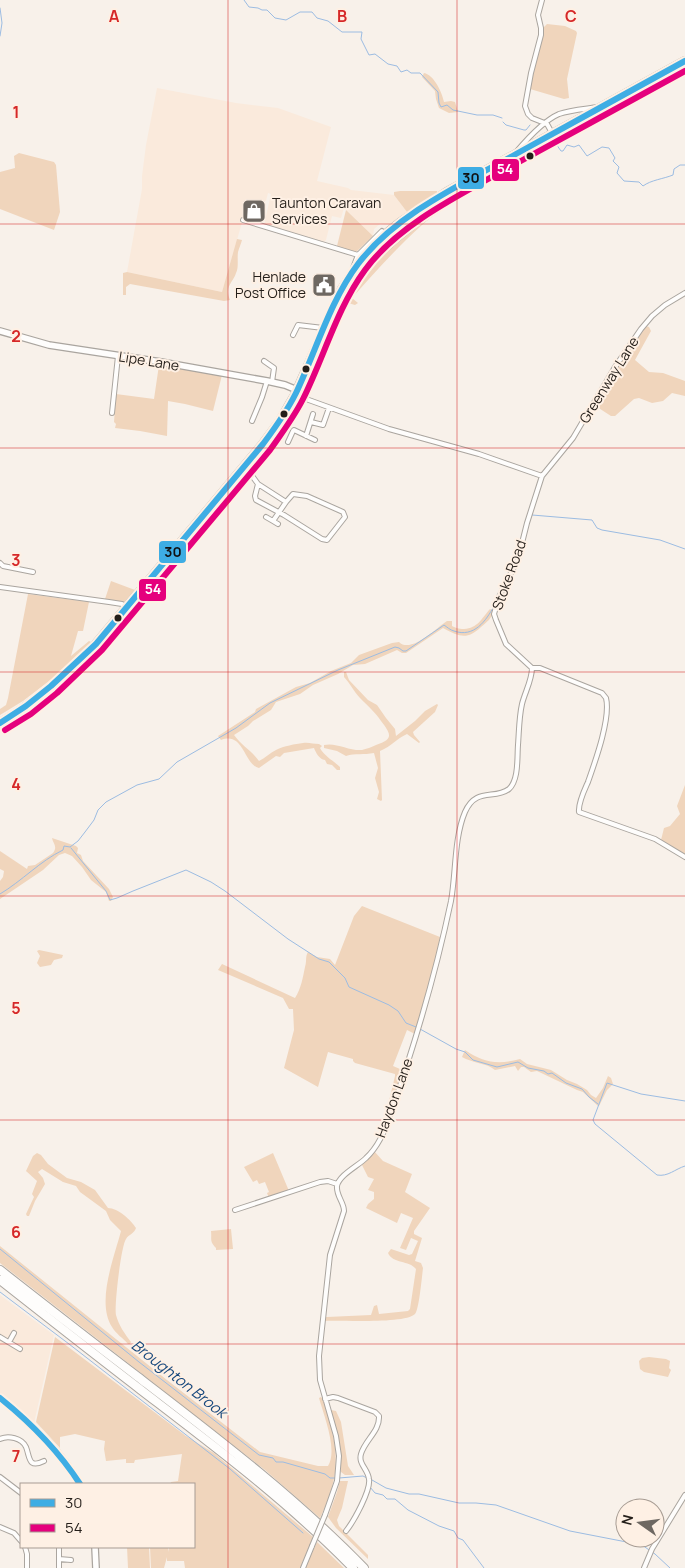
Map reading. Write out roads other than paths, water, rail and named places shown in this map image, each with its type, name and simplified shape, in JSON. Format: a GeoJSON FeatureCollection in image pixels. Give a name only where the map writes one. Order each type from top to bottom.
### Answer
{"type":"FeatureCollection","features":[{"type":"Feature","properties":{"kind":"highway"},"geometry":{"type":"LineString","coordinates":[[339,297],[387,246],[453,197],[601,107],[685,61]]}},
{"type":"Feature","properties":{"kind":"highway"},"geometry":{"type":"LineString","coordinates":[[0,723],[15,714],[72,667],[96,644],[263,444],[296,393],[323,328],[342,289],[368,253],[401,222],[430,202],[514,155],[554,137],[685,68]]}},
{"type":"Feature","properties":{"kind":"highway"},"geometry":{"type":"LineString","coordinates":[[0,1270],[198,1422],[310,1515],[364,1568]]}},
{"type":"Feature","properties":{"kind":"highway"},"geometry":{"type":"LineString","coordinates":[[0,1280],[254,1478],[321,1536],[353,1568]]}},
{"type":"Feature","properties":{"kind":"street"},"geometry":{"type":"LineString","coordinates":[[542,0],[538,15],[541,35],[525,106],[532,118],[547,124],[554,137]]}},
{"type":"Feature","properties":{"kind":"street"},"geometry":{"type":"LineString","coordinates":[[514,155],[544,123],[560,114],[601,107]]}},
{"type":"Feature","properties":{"kind":"street"},"geometry":{"type":"LineString","coordinates":[[243,220],[358,255]]}},
{"type":"Feature","properties":{"kind":"street"},"geometry":{"type":"LineString","coordinates":[[352,273],[358,255],[382,231],[387,235],[396,236],[402,233]]}},
{"type":"Feature","properties":{"kind":"street"},"geometry":{"type":"LineString","coordinates":[[387,235],[387,246]]}},
{"type":"Feature","properties":{"kind":"street","name":"Greenway Lane"},"geometry":{"type":"LineString","coordinates":[[542,476],[573,438],[615,367],[641,329],[665,305],[685,293]]}},
{"type":"Feature","properties":{"kind":"street"},"geometry":{"type":"LineString","coordinates":[[293,334],[298,325],[323,328]]}},
{"type":"Feature","properties":{"kind":"street","name":"Lipe Lane"},"geometry":{"type":"LineString","coordinates":[[0,331],[49,345],[286,385],[296,393]]}},
{"type":"Feature","properties":{"kind":"street"},"geometry":{"type":"LineString","coordinates":[[112,413],[118,356]]}},
{"type":"Feature","properties":{"kind":"street"},"geometry":{"type":"LineString","coordinates":[[252,422],[277,368],[264,362]]}},
{"type":"Feature","properties":{"kind":"street"},"geometry":{"type":"LineString","coordinates":[[296,393],[329,408],[389,429],[479,454],[542,476]]}},
{"type":"Feature","properties":{"kind":"street"},"geometry":{"type":"LineString","coordinates":[[310,422],[323,425],[329,408]]}},
{"type":"Feature","properties":{"kind":"street"},"geometry":{"type":"LineString","coordinates":[[306,436],[314,414]]}},
{"type":"Feature","properties":{"kind":"street"},"geometry":{"type":"LineString","coordinates":[[288,442],[293,431],[315,440]]}},
{"type":"Feature","properties":{"kind":"street"},"geometry":{"type":"LineString","coordinates":[[243,467],[258,484],[286,502]]}},
{"type":"Feature","properties":{"kind":"street","name":"Stoke Road"},"geometry":{"type":"LineString","coordinates":[[542,476],[518,559],[499,597],[494,614],[496,620],[505,642],[532,668],[540,668],[602,693],[606,698],[606,716],[603,730],[580,803],[579,812],[654,839],[685,857]]}},
{"type":"Feature","properties":{"kind":"street"},"geometry":{"type":"LineString","coordinates":[[258,484],[256,500],[278,512],[324,540],[327,540],[332,535],[346,517],[343,512],[307,496],[293,494],[286,502],[278,512],[272,520]]}},
{"type":"Feature","properties":{"kind":"street"},"geometry":{"type":"LineString","coordinates":[[266,517],[278,524]]}},
{"type":"Feature","properties":{"kind":"street"},"geometry":{"type":"LineString","coordinates":[[0,563],[3,566],[33,572]]}},
{"type":"Feature","properties":{"kind":"street"},"geometry":{"type":"LineString","coordinates":[[0,587],[122,604],[128,608]]}},
{"type":"Feature","properties":{"kind":"street","name":"Haydon Lane"},"geometry":{"type":"LineString","coordinates":[[338,1184],[343,1176],[368,1156],[386,1128],[437,961],[450,902],[463,817],[468,806],[475,799],[506,791],[513,783],[516,772],[522,705],[532,668]]}},
{"type":"Feature","properties":{"kind":"street"},"geometry":{"type":"LineString","coordinates":[[235,1210],[328,1181],[338,1184],[338,1192],[344,1208],[331,1253],[319,1356],[320,1380],[338,1445],[339,1467],[337,1481],[325,1515],[302,1568]]}},
{"type":"Feature","properties":{"kind":"street"},"geometry":{"type":"LineString","coordinates":[[10,1342],[14,1333]]}},
{"type":"Feature","properties":{"kind":"street"},"geometry":{"type":"LineString","coordinates":[[0,1337],[20,1349]]}},
{"type":"Feature","properties":{"kind":"street"},"geometry":{"type":"LineString","coordinates":[[0,1398],[52,1446],[77,1483]]}},
{"type":"Feature","properties":{"kind":"street"},"geometry":{"type":"LineString","coordinates":[[325,1399],[338,1398],[375,1412],[379,1416],[379,1422],[360,1456],[369,1478],[368,1488],[359,1510],[346,1531]]}},
{"type":"Feature","properties":{"kind":"street"},"geometry":{"type":"LineString","coordinates":[[0,1439],[10,1437],[22,1442],[27,1449],[29,1460],[39,1466],[44,1461]]}},
{"type":"Feature","properties":{"kind":"street"},"geometry":{"type":"LineString","coordinates":[[0,1478],[20,1492]]}},
{"type":"Feature","properties":{"kind":"street"},"geometry":{"type":"LineString","coordinates":[[644,1568],[649,1554],[685,1496]]}},
{"type":"Feature","properties":{"kind":"street"},"geometry":{"type":"LineString","coordinates":[[0,1528],[14,1533],[20,1540]]}},
{"type":"Feature","properties":{"kind":"street"},"geometry":{"type":"LineString","coordinates":[[25,1548],[28,1560],[27,1568]]}},
{"type":"Feature","properties":{"kind":"street"},"geometry":{"type":"LineString","coordinates":[[59,1548],[59,1568]]}},
{"type":"Feature","properties":{"kind":"street"},"geometry":{"type":"LineString","coordinates":[[95,1548],[96,1568]]}},
{"type":"Feature","properties":{"kind":"street"},"geometry":{"type":"LineString","coordinates":[[59,1559],[71,1560]]}},
{"type":"Feature","properties":{"kind":"street"},"geometry":{"type":"LineString","coordinates":[[91,1568],[95,1559]]}},
{"type":"Feature","properties":{"kind":"waterway"},"geometry":{"type":"LineString","coordinates":[[244,0],[249,7],[267,10],[275,18],[286,20],[300,12],[312,12],[317,18],[328,21],[342,32],[362,32],[361,39],[369,55],[375,54],[388,64],[397,66],[401,72],[407,70],[411,73],[420,73],[438,92],[441,107],[447,105],[453,110],[477,115],[493,115],[502,118]]}},
{"type":"Feature","properties":{"kind":"waterway"},"geometry":{"type":"LineString","coordinates":[[0,8],[2,23],[0,36]]}},
{"type":"Feature","properties":{"kind":"waterway"},"geometry":{"type":"LineString","coordinates":[[503,122],[506,125],[524,130],[530,125]]}},
{"type":"Feature","properties":{"kind":"waterway"},"geometry":{"type":"LineString","coordinates":[[556,144],[561,151],[567,145],[574,147],[579,145],[587,156],[602,147],[609,148],[615,158],[613,161],[619,167],[617,173],[624,181],[639,182],[643,186],[673,175],[674,169],[680,165],[685,165]]}},
{"type":"Feature","properties":{"kind":"waterway"},"geometry":{"type":"LineString","coordinates":[[532,515],[592,520],[597,528],[602,530],[660,540],[685,549]]}},
{"type":"Feature","properties":{"kind":"waterway"},"geometry":{"type":"LineString","coordinates":[[520,544],[524,529]]}},
{"type":"Feature","properties":{"kind":"waterway"},"geometry":{"type":"LineString","coordinates":[[0,894],[63,850],[64,846],[70,847],[78,841],[94,820],[98,810],[106,802],[137,785],[159,779],[177,762],[236,728],[270,703],[338,670],[395,647],[406,651],[444,625],[453,631],[461,633],[473,630],[483,622],[494,606]]}},
{"type":"Feature","properties":{"kind":"waterway"},"geometry":{"type":"LineString","coordinates":[[71,848],[106,891],[110,900],[186,870],[211,882],[288,939],[319,959],[329,962],[345,978],[349,987],[389,1005],[398,1011],[406,1023],[416,1027]]}},
{"type":"Feature","properties":{"kind":"waterway"},"geometry":{"type":"LineString","coordinates":[[420,1029],[465,1052],[473,1060],[497,1067],[518,1062],[528,1068],[544,1071],[548,1074],[552,1073],[566,1083],[582,1089],[598,1104]]}},
{"type":"Feature","properties":{"kind":"waterway"},"geometry":{"type":"LineString","coordinates":[[685,1101],[641,1094],[607,1083],[593,1120],[595,1124],[657,1175],[668,1174],[685,1166]]}},
{"type":"Feature","properties":{"kind":"waterway","name":"Broughton Brook"},"geometry":{"type":"LineString","coordinates":[[0,1249],[139,1362],[259,1455],[273,1458],[276,1462],[283,1462],[335,1478]]}},
{"type":"Feature","properties":{"kind":"waterway"},"geometry":{"type":"LineString","coordinates":[[0,1292],[230,1469],[303,1533]]}},
{"type":"Feature","properties":{"kind":"waterway","name":"Broughton Brook"},"geometry":{"type":"LineString","coordinates":[[339,1478],[363,1476],[367,1478]]}},
{"type":"Feature","properties":{"kind":"waterway","name":"Broughton Brook"},"geometry":{"type":"LineString","coordinates":[[372,1480],[386,1488],[409,1494],[419,1494],[459,1503],[496,1505],[570,1531],[642,1545],[670,1568]]}},
{"type":"Feature","properties":{"kind":"waterway"},"geometry":{"type":"LineString","coordinates":[[370,1487],[375,1493],[383,1495],[387,1499],[395,1499],[408,1510],[439,1526],[454,1531],[484,1568]]}},
{"type":"Feature","properties":{"kind":"place","name":"Taunton Caravan Services"},"geometry":{"type":"Point","coordinates":[254,211]}},
{"type":"Feature","properties":{"kind":"place","name":"Henlade Post Office"},"geometry":{"type":"Point","coordinates":[324,285]}}]}
